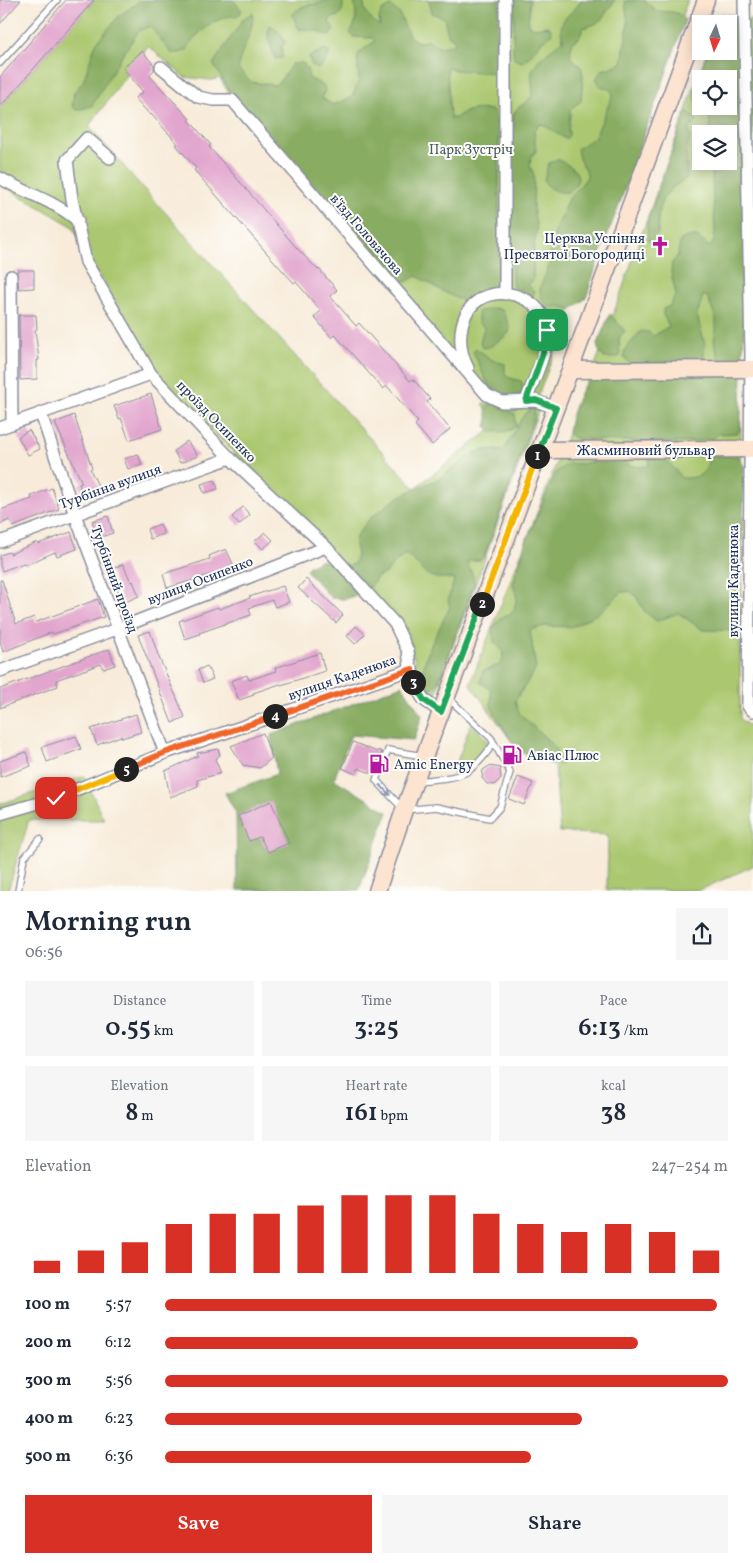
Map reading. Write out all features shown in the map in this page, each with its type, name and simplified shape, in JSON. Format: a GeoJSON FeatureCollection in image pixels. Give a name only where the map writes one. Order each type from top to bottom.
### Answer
{"type":"FeatureCollection","features":[{"type":"Feature","properties":{"kind":"street"},"geometry":{"type":"LineString","coordinates":[[505,0],[505,294]]}},
{"type":"Feature","properties":{"kind":"street","name":"вулиця Каденюка"},"geometry":{"type":"LineString","coordinates":[[744,0],[752,369],[748,706],[753,711]]}},
{"type":"Feature","properties":{"kind":"street"},"geometry":{"type":"LineString","coordinates":[[376,890],[404,810],[556,408],[704,1]]}},
{"type":"Feature","properties":{"kind":"street","name":"в'їзд Головачова"},"geometry":{"type":"LineString","coordinates":[[161,67],[198,97],[213,100],[232,100],[487,395],[502,402],[536,400],[556,408]]}},
{"type":"Feature","properties":{"kind":"street","name":"проїзд Осипенко"},"geometry":{"type":"LineString","coordinates":[[110,158],[87,138],[67,160],[72,200],[86,262],[151,374],[230,458],[326,547],[395,624],[408,651],[412,669],[412,681],[424,700],[444,704]]}},
{"type":"Feature","properties":{"kind":"street"},"geometry":{"type":"LineString","coordinates":[[0,178],[13,186],[66,210],[78,221]]}},
{"type":"Feature","properties":{"kind":"street"},"geometry":{"type":"LineString","coordinates":[[11,276],[12,424]]}},
{"type":"Feature","properties":{"kind":"street"},"geometry":{"type":"LineString","coordinates":[[477,383],[464,361],[460,345],[461,325],[475,303],[489,295],[505,294],[524,298],[541,312],[546,322],[546,344],[526,401]]}},
{"type":"Feature","properties":{"kind":"street"},"geometry":{"type":"LineString","coordinates":[[570,370],[752,369]]}},
{"type":"Feature","properties":{"kind":"street"},"geometry":{"type":"LineString","coordinates":[[0,428],[151,374]]}},
{"type":"Feature","properties":{"kind":"street","name":"Турбінний проїзд"},"geometry":{"type":"LineString","coordinates":[[41,414],[75,515],[164,753]]}},
{"type":"Feature","properties":{"kind":"street","name":"Жасминовий бульвар"},"geometry":{"type":"LineString","coordinates":[[539,450],[751,449]]}},
{"type":"Feature","properties":{"kind":"street","name":"Турбінна вулиця"},"geometry":{"type":"LineString","coordinates":[[0,542],[230,458]]}},
{"type":"Feature","properties":{"kind":"street","name":"вулиця Осипенко"},"geometry":{"type":"LineString","coordinates":[[0,671],[117,629],[326,547]]}},
{"type":"Feature","properties":{"kind":"street","name":"вулиця Каденюка"},"geometry":{"type":"LineString","coordinates":[[0,814],[56,798],[164,753],[412,669]]}},
{"type":"Feature","properties":{"kind":"lane"},"geometry":{"type":"LineString","coordinates":[[0,63],[57,0]]}},
{"type":"Feature","properties":{"kind":"lane"},"geometry":{"type":"LineString","coordinates":[[425,756],[388,750],[376,780],[404,810],[436,807],[490,818],[500,807],[510,772],[492,738],[471,718],[444,704]]}},
{"type":"Feature","properties":{"kind":"lane"},"geometry":{"type":"LineString","coordinates":[[415,781],[466,774],[481,761],[494,743]]}},
{"type":"Feature","properties":{"kind":"lane"},"geometry":{"type":"LineString","coordinates":[[18,890],[24,858],[40,839]]}},
{"type":"Feature","properties":{"kind":"green space","name":"Парк Зустріч"},"geometry":{"type":"Polygon","coordinates":[[[94,0],[688,0],[536,401],[487,395],[232,100],[220,78],[211,80],[184,77],[148,46],[89,126],[415,488],[498,424],[482,404],[493,401],[515,411],[530,404],[540,406],[435,696],[420,689],[414,657],[406,638],[314,534],[157,375],[72,226],[0,184],[0,107],[94,0]]]}},
{"type":"Feature","properties":{"kind":"green space"},"geometry":{"type":"Polygon","coordinates":[[[141,0],[233,0],[241,9],[241,13],[228,16],[209,26],[193,40],[187,50],[180,53],[171,53],[150,26],[139,31],[122,55],[92,106],[76,110],[72,106],[74,92],[83,82],[96,43],[119,16],[141,0]]]}},
{"type":"Feature","properties":{"kind":"green space"},"geometry":{"type":"Polygon","coordinates":[[[327,0],[342,0],[343,4],[339,16],[331,18],[329,21],[334,30],[329,36],[317,31],[299,29],[293,14],[302,7],[327,0]]]}},
{"type":"Feature","properties":{"kind":"green space","name":"Парк Зустріч"},"geometry":{"type":"Polygon","coordinates":[[[354,0],[363,0],[368,15],[380,26],[379,18],[382,11],[391,6],[399,13],[410,38],[420,42],[429,40],[438,47],[453,45],[455,41],[448,35],[444,18],[432,13],[429,1],[427,0],[500,0],[494,73],[447,68],[450,118],[456,118],[464,112],[473,110],[492,110],[499,130],[499,280],[498,286],[474,301],[461,300],[416,276],[408,281],[399,282],[368,253],[236,101],[213,64],[244,18],[253,13],[253,20],[238,69],[251,82],[275,85],[281,80],[292,64],[303,63],[309,78],[324,86],[325,91],[322,98],[333,105],[352,97],[359,80],[357,59],[359,53],[375,41],[372,38],[354,37],[350,32],[353,29],[356,13],[354,0]]]}},
{"type":"Feature","properties":{"kind":"green space"},"geometry":{"type":"Polygon","coordinates":[[[514,0],[530,0],[528,25],[534,28],[547,26],[551,29],[552,34],[541,42],[527,59],[522,62],[514,59],[513,53],[514,0]]]}},
{"type":"Feature","properties":{"kind":"green space"},"geometry":{"type":"Polygon","coordinates":[[[581,0],[615,0],[602,19],[595,24],[583,28],[580,37],[572,42],[570,57],[581,67],[583,75],[581,101],[570,109],[569,135],[567,138],[564,138],[540,124],[534,130],[536,151],[531,157],[530,166],[534,175],[533,207],[537,229],[534,247],[533,281],[529,283],[529,286],[534,291],[533,297],[531,297],[513,287],[512,278],[513,115],[532,95],[532,71],[534,66],[563,40],[561,26],[563,21],[581,0]]]}},
{"type":"Feature","properties":{"kind":"green space"},"geometry":{"type":"Polygon","coordinates":[[[643,0],[657,11],[673,12],[679,14],[685,20],[601,251],[586,298],[572,309],[558,306],[550,307],[544,302],[540,291],[549,264],[556,225],[561,219],[568,200],[587,177],[577,149],[595,137],[613,94],[610,89],[602,88],[596,79],[602,70],[622,63],[628,24],[625,1],[643,0]]]}},
{"type":"Feature","properties":{"kind":"green space"},"geometry":{"type":"Polygon","coordinates":[[[738,16],[742,16],[740,719],[753,729],[753,866],[700,890],[607,890],[608,835],[560,832],[555,766],[515,746],[470,684],[598,357],[692,93],[692,115],[737,115],[737,70],[700,70],[704,60],[738,60],[738,16]]]}},
{"type":"Feature","properties":{"kind":"green space"},"geometry":{"type":"Polygon","coordinates":[[[753,18],[753,296],[746,306],[742,363],[720,363],[714,341],[716,319],[707,296],[703,296],[697,315],[705,345],[703,362],[631,364],[624,358],[624,351],[641,331],[648,332],[654,336],[669,326],[663,315],[663,309],[670,306],[676,294],[671,273],[672,263],[678,255],[680,241],[686,237],[697,237],[710,247],[714,241],[712,170],[737,170],[737,125],[710,125],[708,115],[737,115],[737,70],[701,70],[705,60],[738,60],[738,19],[742,21],[753,18]]]}},
{"type":"Feature","properties":{"kind":"green space"},"geometry":{"type":"Polygon","coordinates":[[[270,25],[279,32],[284,40],[282,58],[275,59],[268,38],[270,25]]]}},
{"type":"Feature","properties":{"kind":"green space"},"geometry":{"type":"Polygon","coordinates":[[[323,50],[329,52],[329,57],[317,69],[312,66],[309,57],[323,50]]]}},
{"type":"Feature","properties":{"kind":"green space"},"geometry":{"type":"Polygon","coordinates":[[[687,111],[696,119],[696,122],[689,129],[690,138],[686,151],[687,178],[671,189],[662,201],[658,215],[658,234],[651,241],[648,241],[647,222],[687,111]]]}},
{"type":"Feature","properties":{"kind":"green space"},"geometry":{"type":"Polygon","coordinates":[[[557,159],[572,168],[577,174],[576,183],[569,192],[554,190],[548,187],[544,180],[548,164],[557,159]]]}},
{"type":"Feature","properties":{"kind":"green space"},"geometry":{"type":"Polygon","coordinates":[[[495,308],[503,311],[510,329],[504,338],[491,346],[483,348],[480,343],[484,327],[478,322],[478,311],[495,308]]]}},
{"type":"Feature","properties":{"kind":"green space"},"geometry":{"type":"Polygon","coordinates":[[[610,314],[625,331],[619,338],[620,356],[604,358],[597,344],[610,314]]]}},
{"type":"Feature","properties":{"kind":"green space"},"geometry":{"type":"Polygon","coordinates":[[[476,348],[492,360],[505,364],[505,375],[521,381],[523,385],[522,394],[512,398],[503,397],[496,393],[485,378],[473,352],[476,348]]]}},
{"type":"Feature","properties":{"kind":"green space"},"geometry":{"type":"Polygon","coordinates":[[[591,375],[742,375],[740,429],[738,433],[718,434],[713,439],[683,443],[574,438],[568,433],[573,411],[591,375]]]}},
{"type":"Feature","properties":{"kind":"green space"},"geometry":{"type":"Polygon","coordinates":[[[490,404],[495,404],[515,414],[516,426],[507,431],[491,432],[486,426],[488,420],[486,410],[490,404]]]}},
{"type":"Feature","properties":{"kind":"green space"},"geometry":{"type":"Polygon","coordinates":[[[531,409],[535,410],[533,420],[484,557],[480,560],[467,561],[474,578],[474,584],[438,683],[431,690],[425,688],[422,681],[423,671],[435,636],[450,607],[449,597],[454,579],[430,576],[411,558],[405,555],[396,561],[386,573],[377,577],[371,586],[361,594],[344,599],[331,598],[306,570],[309,566],[321,560],[341,566],[354,564],[357,555],[356,537],[368,520],[402,495],[438,479],[474,453],[485,450],[503,450],[524,416],[531,409]]]}},
{"type":"Feature","properties":{"kind":"green space"},"geometry":{"type":"Polygon","coordinates":[[[615,455],[630,465],[637,467],[649,466],[649,459],[664,460],[671,465],[681,478],[701,474],[706,467],[709,456],[738,456],[744,466],[741,631],[703,630],[678,613],[657,621],[645,612],[635,595],[630,591],[622,592],[597,614],[572,627],[545,626],[530,630],[536,669],[515,701],[519,713],[555,747],[561,765],[535,759],[519,751],[491,707],[491,690],[480,682],[483,671],[499,665],[503,659],[502,650],[494,642],[492,629],[501,618],[513,612],[517,598],[513,584],[526,542],[556,472],[569,463],[588,463],[615,455]]]}},
{"type":"Feature","properties":{"kind":"green space"},"geometry":{"type":"Polygon","coordinates":[[[402,685],[422,716],[414,740],[351,735],[334,779],[388,812],[359,890],[237,890],[236,813],[225,793],[277,774],[271,735],[402,685]]]}},
{"type":"Feature","properties":{"kind":"green space"},"geometry":{"type":"Polygon","coordinates":[[[471,723],[487,740],[484,752],[471,766],[453,773],[471,723]]]}},
{"type":"Feature","properties":{"kind":"green space"},"geometry":{"type":"Polygon","coordinates":[[[84,776],[104,820],[29,820],[8,890],[0,890],[0,804],[84,776]]]}},
{"type":"Feature","properties":{"kind":"building"},"geometry":{"type":"Polygon","coordinates":[[[0,0],[21,0],[0,24],[0,0]]]}},
{"type":"Feature","properties":{"kind":"building"},"geometry":{"type":"Polygon","coordinates":[[[66,0],[94,0],[0,107],[0,77],[66,0]]]}},
{"type":"Feature","properties":{"kind":"building"},"geometry":{"type":"Polygon","coordinates":[[[142,51],[154,65],[154,70],[149,75],[190,119],[211,145],[209,147],[295,246],[337,290],[330,296],[356,326],[359,323],[410,381],[413,379],[430,399],[427,402],[450,429],[432,445],[415,425],[418,422],[387,386],[383,389],[335,335],[332,338],[314,317],[321,311],[296,282],[294,283],[273,260],[194,170],[196,168],[176,145],[178,144],[135,98],[143,92],[123,68],[142,51]]]}},
{"type":"Feature","properties":{"kind":"building"},"geometry":{"type":"Polygon","coordinates":[[[17,270],[34,270],[34,288],[19,289],[17,270]]]}},
{"type":"Feature","properties":{"kind":"building"},"geometry":{"type":"Polygon","coordinates":[[[19,315],[36,315],[37,329],[35,330],[39,360],[37,360],[37,379],[20,380],[19,315]]]}},
{"type":"Feature","properties":{"kind":"building"},"geometry":{"type":"Polygon","coordinates":[[[151,394],[162,429],[129,440],[121,418],[119,419],[114,406],[151,394]]]}},
{"type":"Feature","properties":{"kind":"building"},"geometry":{"type":"Polygon","coordinates":[[[74,415],[92,468],[90,469],[101,492],[84,498],[79,484],[82,483],[55,423],[74,415]]]}},
{"type":"Feature","properties":{"kind":"building"},"geometry":{"type":"Polygon","coordinates":[[[29,430],[40,449],[28,455],[18,437],[29,430]]]}},
{"type":"Feature","properties":{"kind":"building"},"geometry":{"type":"Polygon","coordinates":[[[187,441],[198,456],[180,463],[174,451],[187,441]]]}},
{"type":"Feature","properties":{"kind":"building"},"geometry":{"type":"Polygon","coordinates":[[[138,454],[142,465],[128,469],[124,459],[138,454]]]}},
{"type":"Feature","properties":{"kind":"building"},"geometry":{"type":"Polygon","coordinates":[[[215,480],[218,489],[204,493],[201,484],[215,480]]]}},
{"type":"Feature","properties":{"kind":"building"},"geometry":{"type":"Polygon","coordinates":[[[52,488],[59,509],[13,527],[10,520],[0,524],[0,510],[32,499],[31,496],[52,488]]]}},
{"type":"Feature","properties":{"kind":"building"},"geometry":{"type":"Polygon","coordinates":[[[243,507],[250,515],[239,525],[232,517],[243,507]]]}},
{"type":"Feature","properties":{"kind":"building"},"geometry":{"type":"Polygon","coordinates":[[[108,516],[113,533],[98,538],[92,521],[108,516]]]}},
{"type":"Feature","properties":{"kind":"building"},"geometry":{"type":"Polygon","coordinates":[[[160,524],[164,534],[150,539],[147,529],[160,524]]]}},
{"type":"Feature","properties":{"kind":"building"},"geometry":{"type":"Polygon","coordinates":[[[71,532],[77,549],[57,556],[55,552],[25,565],[24,563],[2,571],[0,555],[9,552],[10,554],[37,542],[38,544],[71,532]]]}},
{"type":"Feature","properties":{"kind":"building"},"geometry":{"type":"Polygon","coordinates":[[[265,532],[273,540],[263,549],[255,541],[265,532]]]}},
{"type":"Feature","properties":{"kind":"building"},"geometry":{"type":"Polygon","coordinates":[[[226,549],[234,566],[167,588],[163,574],[210,559],[209,556],[226,549]]]}},
{"type":"Feature","properties":{"kind":"building"},"geometry":{"type":"Polygon","coordinates":[[[123,564],[139,596],[123,603],[110,570],[123,564]]]}},
{"type":"Feature","properties":{"kind":"building"},"geometry":{"type":"Polygon","coordinates":[[[306,579],[343,615],[336,623],[298,588],[306,579]]]}},
{"type":"Feature","properties":{"kind":"building"},"geometry":{"type":"Polygon","coordinates":[[[0,580],[2,580],[16,624],[34,617],[36,622],[98,599],[104,617],[53,634],[52,632],[3,652],[0,641],[0,580]]]}},
{"type":"Feature","properties":{"kind":"building"},"geometry":{"type":"Polygon","coordinates":[[[283,586],[289,602],[275,607],[272,600],[249,608],[251,615],[185,639],[179,621],[283,586]]]}},
{"type":"Feature","properties":{"kind":"building"},"geometry":{"type":"Polygon","coordinates":[[[356,626],[365,634],[355,644],[347,636],[356,626]]]}},
{"type":"Feature","properties":{"kind":"building"},"geometry":{"type":"Polygon","coordinates":[[[150,631],[158,655],[185,717],[172,723],[138,635],[150,631]]]}},
{"type":"Feature","properties":{"kind":"building"},"geometry":{"type":"Polygon","coordinates":[[[109,649],[115,665],[103,669],[101,664],[56,680],[58,686],[0,708],[0,689],[109,649]]]}},
{"type":"Feature","properties":{"kind":"building"},"geometry":{"type":"Polygon","coordinates":[[[320,653],[325,671],[253,693],[254,695],[239,700],[231,681],[247,675],[249,680],[276,671],[275,668],[320,653]]]}},
{"type":"Feature","properties":{"kind":"building"},"geometry":{"type":"Polygon","coordinates":[[[207,666],[213,679],[203,683],[198,670],[207,666]]]}},
{"type":"Feature","properties":{"kind":"building"},"geometry":{"type":"Polygon","coordinates":[[[136,714],[141,732],[122,738],[121,736],[97,745],[91,729],[136,714]]]}},
{"type":"Feature","properties":{"kind":"building"},"geometry":{"type":"Polygon","coordinates":[[[263,733],[272,758],[260,768],[243,765],[231,746],[263,733]]]}},
{"type":"Feature","properties":{"kind":"building"},"geometry":{"type":"Polygon","coordinates":[[[76,736],[81,749],[47,762],[42,747],[76,736]]]}},
{"type":"Feature","properties":{"kind":"building"},"geometry":{"type":"Polygon","coordinates":[[[353,742],[377,752],[378,750],[382,752],[373,774],[358,768],[356,774],[342,768],[353,742]]]}},
{"type":"Feature","properties":{"kind":"building","name":"Авіас Плюс"},"geometry":{"type":"Polygon","coordinates":[[[514,748],[519,754],[510,762],[506,754],[514,748]]]}},
{"type":"Feature","properties":{"kind":"building"},"geometry":{"type":"Polygon","coordinates":[[[218,749],[220,755],[215,759],[221,773],[197,780],[198,786],[170,797],[165,771],[198,756],[197,753],[218,749]]]}},
{"type":"Feature","properties":{"kind":"building"},"geometry":{"type":"Polygon","coordinates":[[[26,752],[31,766],[0,777],[0,761],[26,752]]]}},
{"type":"Feature","properties":{"kind":"building"},"geometry":{"type":"Polygon","coordinates":[[[489,766],[502,768],[500,770],[501,778],[494,785],[487,784],[482,778],[483,770],[489,766]]]}},
{"type":"Feature","properties":{"kind":"building"},"geometry":{"type":"Polygon","coordinates":[[[518,777],[533,783],[524,805],[509,799],[518,777]]]}},
{"type":"Feature","properties":{"kind":"building"},"geometry":{"type":"Polygon","coordinates":[[[271,801],[289,843],[268,852],[260,837],[249,841],[238,816],[271,801]]]}},
{"type":"Feature","properties":{"kind":"place","name":"Церква Успіння Пресвятої Богородиці"},"geometry":{"type":"Point","coordinates":[660,246]}},
{"type":"Feature","properties":{"kind":"place","name":"Авіас Плюс"},"geometry":{"type":"Point","coordinates":[512,755]}},
{"type":"Feature","properties":{"kind":"place","name":"Amic Energy"},"geometry":{"type":"Point","coordinates":[379,764]}},
{"type":"Feature","properties":{"kind":"route"},"geometry":{"type":"LineString","coordinates":[[56,798],[164,753],[412,669],[412,681],[424,700],[441,712],[556,408],[536,400],[526,401],[546,344],[547,330]]}}]}
